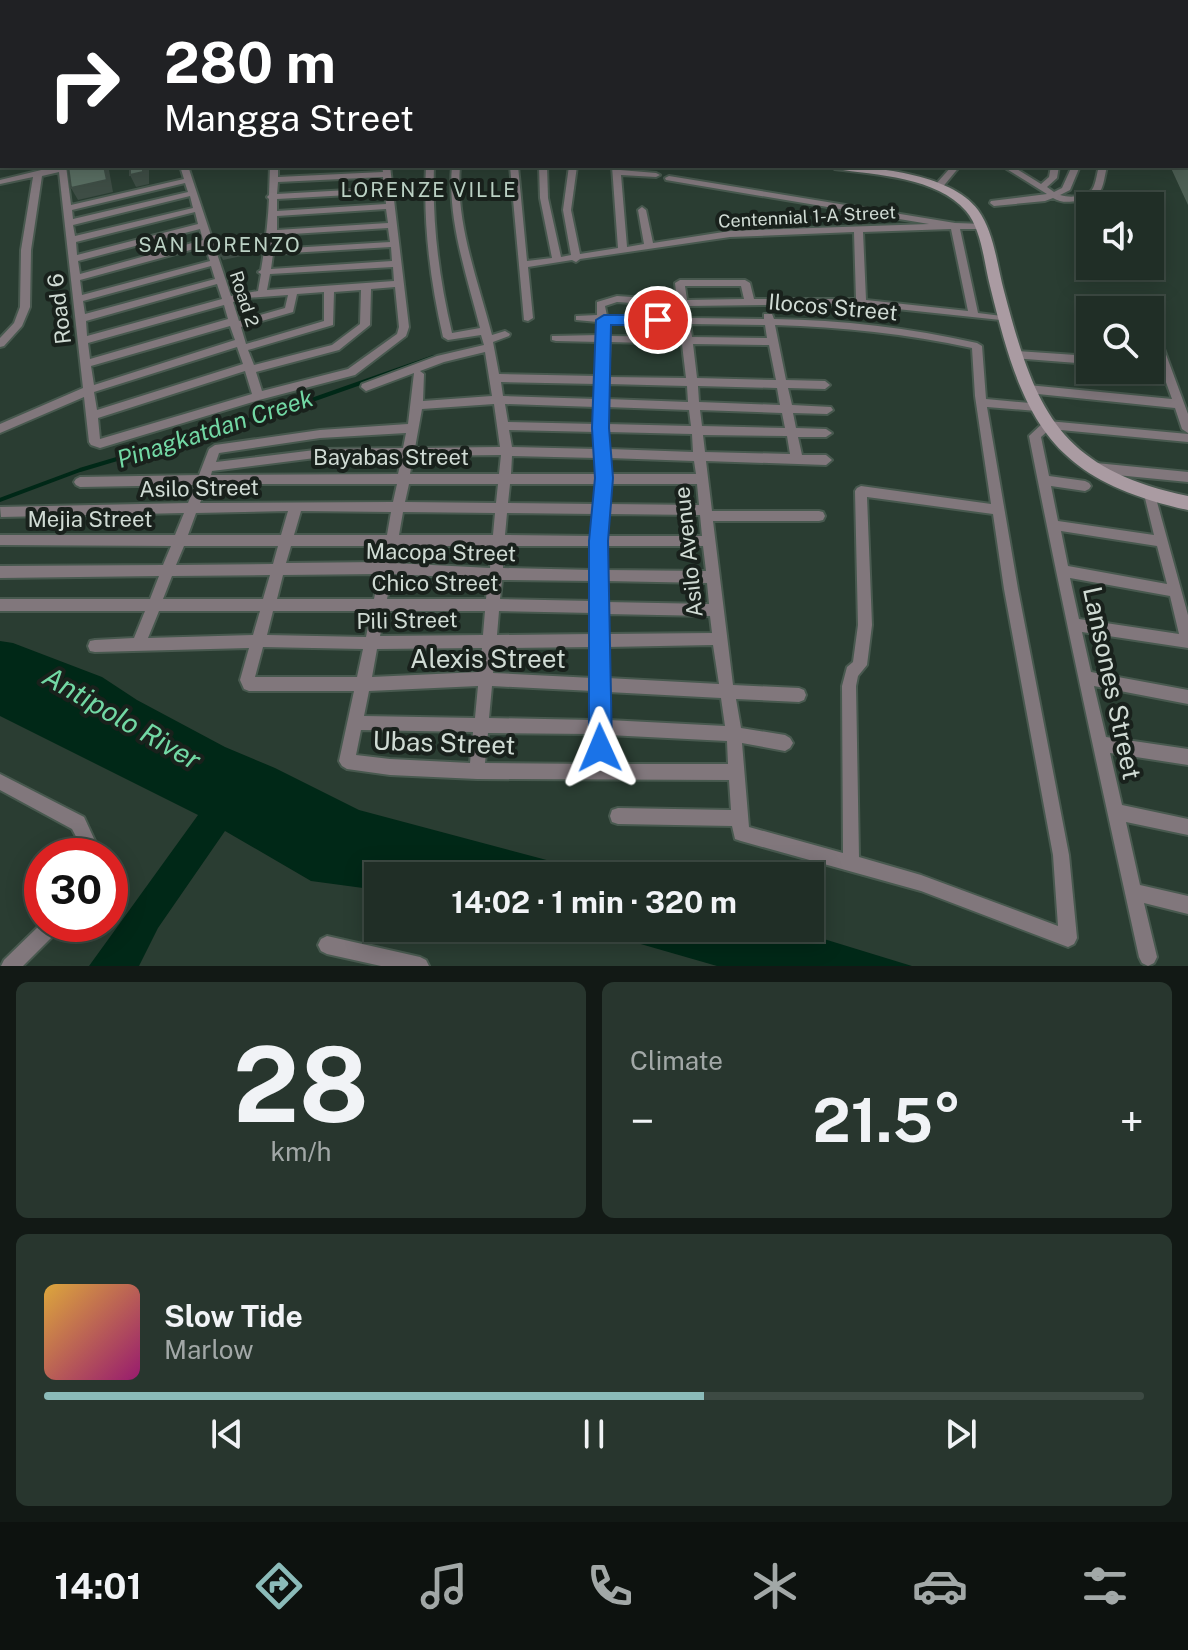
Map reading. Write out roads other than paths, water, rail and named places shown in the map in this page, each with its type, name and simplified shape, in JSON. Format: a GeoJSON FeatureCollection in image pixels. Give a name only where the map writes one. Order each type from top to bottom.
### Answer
{"type":"FeatureCollection","features":[{"type":"Feature","properties":{"kind":"main road"},"geometry":{"type":"LineString","coordinates":[[845,168],[938,187],[971,208],[981,226],[1028,389],[1048,425],[1065,447],[1096,468],[1150,494],[1188,503]]}},
{"type":"Feature","properties":{"kind":"street"},"geometry":{"type":"LineString","coordinates":[[0,182],[62,168]]}},
{"type":"Feature","properties":{"kind":"street","name":"Road 6"},"geometry":{"type":"LineString","coordinates":[[62,168],[95,442],[100,444],[258,396]]}},
{"type":"Feature","properties":{"kind":"street","name":"Road 2"},"geometry":{"type":"LineString","coordinates":[[185,168],[258,396]]}},
{"type":"Feature","properties":{"kind":"street"},"geometry":{"type":"LineString","coordinates":[[262,294],[263,272],[272,233],[274,168]]}},
{"type":"Feature","properties":{"kind":"street"},"geometry":{"type":"LineString","coordinates":[[430,168],[427,193],[436,289],[448,337],[486,339]]}},
{"type":"Feature","properties":{"kind":"street"},"geometry":{"type":"LineString","coordinates":[[456,168],[454,188],[458,215],[507,451],[477,771]]}},
{"type":"Feature","properties":{"kind":"street"},"geometry":{"type":"LineString","coordinates":[[514,168],[528,318]]}},
{"type":"Feature","properties":{"kind":"street"},"geometry":{"type":"LineString","coordinates":[[543,168],[544,198],[557,261]]}},
{"type":"Feature","properties":{"kind":"street"},"geometry":{"type":"LineString","coordinates":[[573,168],[567,210],[576,259]]}},
{"type":"Feature","properties":{"kind":"street"},"geometry":{"type":"LineString","coordinates":[[938,187],[954,168]]}},
{"type":"Feature","properties":{"kind":"street"},"geometry":{"type":"LineString","coordinates":[[1043,186],[1053,178],[1055,168]]}},
{"type":"Feature","properties":{"kind":"street"},"geometry":{"type":"LineString","coordinates":[[1058,197],[1066,190],[1075,168]]}},
{"type":"Feature","properties":{"kind":"street"},"geometry":{"type":"LineString","coordinates":[[994,203],[1058,197],[1089,198],[1096,193],[1102,168]]}},
{"type":"Feature","properties":{"kind":"street"},"geometry":{"type":"LineString","coordinates":[[623,251],[616,169],[656,175]]}},
{"type":"Feature","properties":{"kind":"street"},"geometry":{"type":"LineString","coordinates":[[258,396],[351,372],[401,336],[404,327],[387,170],[273,180]]}},
{"type":"Feature","properties":{"kind":"street"},"geometry":{"type":"LineString","coordinates":[[1022,170],[1058,197]]}},
{"type":"Feature","properties":{"kind":"street"},"geometry":{"type":"LineString","coordinates":[[0,344],[18,324],[25,307],[26,250],[38,174]]}},
{"type":"Feature","properties":{"kind":"street"},"geometry":{"type":"LineString","coordinates":[[669,178],[955,226],[981,226]]}},
{"type":"Feature","properties":{"kind":"street"},"geometry":{"type":"LineString","coordinates":[[67,208],[189,180]]}},
{"type":"Feature","properties":{"kind":"street"},"geometry":{"type":"LineString","coordinates":[[271,197],[389,190]]}},
{"type":"Feature","properties":{"kind":"street"},"geometry":{"type":"LineString","coordinates":[[69,223],[193,193]]}},
{"type":"Feature","properties":{"kind":"street"},"geometry":{"type":"LineString","coordinates":[[271,214],[390,206]]}},
{"type":"Feature","properties":{"kind":"street"},"geometry":{"type":"LineString","coordinates":[[71,240],[198,209]]}},
{"type":"Feature","properties":{"kind":"street"},"geometry":{"type":"LineString","coordinates":[[642,210],[649,247]]}},
{"type":"Feature","properties":{"kind":"street"},"geometry":{"type":"LineString","coordinates":[[73,259],[203,225]]}},
{"type":"Feature","properties":{"kind":"street"},"geometry":{"type":"LineString","coordinates":[[272,233],[392,225]]}},
{"type":"Feature","properties":{"kind":"street"},"geometry":{"type":"LineString","coordinates":[[955,226],[974,315]]}},
{"type":"Feature","properties":{"kind":"street","name":"Centennial 1-A Street"},"geometry":{"type":"LineString","coordinates":[[523,265],[730,234],[955,226]]}},
{"type":"Feature","properties":{"kind":"street"},"geometry":{"type":"LineString","coordinates":[[858,228],[861,302]]}},
{"type":"Feature","properties":{"kind":"street"},"geometry":{"type":"LineString","coordinates":[[75,278],[208,242]]}},
{"type":"Feature","properties":{"kind":"street"},"geometry":{"type":"LineString","coordinates":[[268,252],[394,244]]}},
{"type":"Feature","properties":{"kind":"street"},"geometry":{"type":"LineString","coordinates":[[78,299],[215,262]]}},
{"type":"Feature","properties":{"kind":"street"},"geometry":{"type":"LineString","coordinates":[[263,272],[396,264]]}},
{"type":"Feature","properties":{"kind":"street"},"geometry":{"type":"LineString","coordinates":[[80,319],[221,280]]}},
{"type":"Feature","properties":{"kind":"street","name":"Asilo Avenue"},"geometry":{"type":"LineString","coordinates":[[739,818],[734,734],[720,639],[681,283],[745,283],[750,302]]}},
{"type":"Feature","properties":{"kind":"street"},"geometry":{"type":"LineString","coordinates":[[83,341],[227,299],[399,284]]}},
{"type":"Feature","properties":{"kind":"street"},"geometry":{"type":"LineString","coordinates":[[92,416],[249,368],[341,345],[365,325],[366,287]]}},
{"type":"Feature","properties":{"kind":"street"},"geometry":{"type":"LineString","coordinates":[[0,429],[89,390],[329,323],[329,289]]}},
{"type":"Feature","properties":{"kind":"street"},"geometry":{"type":"LineString","coordinates":[[86,364],[290,310],[293,292]]}},
{"type":"Feature","properties":{"kind":"street"},"geometry":{"type":"LineString","coordinates":[[601,770],[599,541],[604,478],[601,404],[605,338],[600,304],[607,300],[683,303],[861,302],[1006,319]]}},
{"type":"Feature","properties":{"kind":"street"},"geometry":{"type":"LineString","coordinates":[[763,302],[797,459]]}},
{"type":"Feature","properties":{"kind":"street","name":"Ilocos Street"},"geometry":{"type":"LineString","coordinates":[[580,318],[769,321],[880,330],[976,346],[982,403]]}},
{"type":"Feature","properties":{"kind":"street"},"geometry":{"type":"LineString","coordinates":[[366,387],[505,334]]}},
{"type":"Feature","properties":{"kind":"street"},"geometry":{"type":"LineString","coordinates":[[556,338],[773,342]]}},
{"type":"Feature","properties":{"kind":"street"},"geometry":{"type":"LineString","coordinates":[[1017,355],[1076,359]]}},
{"type":"Feature","properties":{"kind":"street"},"geometry":{"type":"LineString","coordinates":[[1164,363],[1188,429]]}},
{"type":"Feature","properties":{"kind":"street"},"geometry":{"type":"LineString","coordinates":[[419,374],[413,428],[356,723],[599,727],[734,734],[785,743]]}},
{"type":"Feature","properties":{"kind":"street"},"geometry":{"type":"LineString","coordinates":[[494,378],[825,385]]}},
{"type":"Feature","properties":{"kind":"street"},"geometry":{"type":"LineString","coordinates":[[1028,389],[1179,404]]}},
{"type":"Feature","properties":{"kind":"street"},"geometry":{"type":"LineString","coordinates":[[417,405],[498,400],[827,410]]}},
{"type":"Feature","properties":{"kind":"street"},"geometry":{"type":"LineString","coordinates":[[618,816],[739,818],[739,830],[744,836],[921,883],[981,903],[1065,939],[1069,935],[1061,855],[982,403],[1037,407]]}},
{"type":"Feature","properties":{"kind":"street"},"geometry":{"type":"LineString","coordinates":[[1048,425],[1188,438]]}},
{"type":"Feature","properties":{"kind":"street","name":"Lansones Street"},"geometry":{"type":"LineString","coordinates":[[1048,425],[1035,436],[1073,624],[1148,957]]}},
{"type":"Feature","properties":{"kind":"street"},"geometry":{"type":"LineString","coordinates":[[504,426],[826,433]]}},
{"type":"Feature","properties":{"kind":"street"},"geometry":{"type":"LineString","coordinates":[[139,644],[217,447],[320,434],[413,428]]}},
{"type":"Feature","properties":{"kind":"street"},"geometry":{"type":"LineString","coordinates":[[209,467],[323,453],[408,452],[700,454],[826,460]]}},
{"type":"Feature","properties":{"kind":"street"},"geometry":{"type":"LineString","coordinates":[[1096,468],[1188,477]]}},
{"type":"Feature","properties":{"kind":"street","name":"Bayabas Street"},"geometry":{"type":"LineString","coordinates":[[80,482],[702,479]]}},
{"type":"Feature","properties":{"kind":"street"},"geometry":{"type":"LineString","coordinates":[[1045,480],[1085,486]]}},
{"type":"Feature","properties":{"kind":"street"},"geometry":{"type":"LineString","coordinates":[[851,865],[849,686],[852,672],[860,665],[865,625],[861,491],[999,510]]}},
{"type":"Feature","properties":{"kind":"street"},"geometry":{"type":"LineString","coordinates":[[1073,624],[1188,642],[1150,494]]}},
{"type":"Feature","properties":{"kind":"street"},"geometry":{"type":"LineString","coordinates":[[257,641],[296,506]]}},
{"type":"Feature","properties":{"kind":"street","name":"Asilo Street"},"geometry":{"type":"LineString","coordinates":[[1,512],[296,506],[398,508]]}},
{"type":"Feature","properties":{"kind":"street"},"geometry":{"type":"LineString","coordinates":[[398,508],[819,516]]}},
{"type":"Feature","properties":{"kind":"street"},"geometry":{"type":"LineString","coordinates":[[1054,525],[1163,542]]}},
{"type":"Feature","properties":{"kind":"street"},"geometry":{"type":"LineString","coordinates":[[181,538],[709,541]]}},
{"type":"Feature","properties":{"kind":"street","name":"Mejia Street"},"geometry":{"type":"LineString","coordinates":[[0,540],[181,538]]}},
{"type":"Feature","properties":{"kind":"street","name":"Macopa Street"},"geometry":{"type":"LineString","coordinates":[[0,572],[387,568],[496,574],[713,577]]}},
{"type":"Feature","properties":{"kind":"street"},"geometry":{"type":"LineString","coordinates":[[1064,571],[1175,591]]}},
{"type":"Feature","properties":{"kind":"street","name":"Chico Street"},"geometry":{"type":"LineString","coordinates":[[0,605],[492,605],[717,610]]}},
{"type":"Feature","properties":{"kind":"street","name":"Pili Street"},"geometry":{"type":"LineString","coordinates":[[95,646],[257,641],[371,643],[720,639]]}},
{"type":"Feature","properties":{"kind":"street","name":"Alexis Street"},"geometry":{"type":"LineString","coordinates":[[257,641],[247,680],[249,684],[364,684],[485,679],[799,695]]}},
{"type":"Feature","properties":{"kind":"street"},"geometry":{"type":"LineString","coordinates":[[1087,678],[1188,697]]}},
{"type":"Feature","properties":{"kind":"street","name":"Ubas Street"},"geometry":{"type":"LineString","coordinates":[[356,723],[347,757],[350,763],[477,771],[736,772]]}},
{"type":"Feature","properties":{"kind":"street"},"geometry":{"type":"LineString","coordinates":[[1101,744],[1188,757]]}},
{"type":"Feature","properties":{"kind":"street"},"geometry":{"type":"LineString","coordinates":[[0,783],[78,823],[86,838]]}},
{"type":"Feature","properties":{"kind":"street"},"geometry":{"type":"LineString","coordinates":[[1115,812],[1188,827]]}},
{"type":"Feature","properties":{"kind":"street"},"geometry":{"type":"LineString","coordinates":[[1133,892],[1188,905]]}},
{"type":"Feature","properties":{"kind":"street"},"geometry":{"type":"LineString","coordinates":[[10,966],[35,942]]}},
{"type":"Feature","properties":{"kind":"street"},"geometry":{"type":"LineString","coordinates":[[327,945],[361,960],[420,966]]}},
{"type":"Feature","properties":{"kind":"water","name":"Antipolo River"},"geometry":{"type":"Polygon","coordinates":[[[0,641],[13,643],[102,677],[137,700],[225,747],[359,810],[554,862],[364,862],[364,888],[311,881],[225,831],[158,928],[139,966],[89,966],[106,942],[128,942],[128,912],[198,815],[0,716],[0,641]]]}},
{"type":"Feature","properties":{"kind":"water"},"geometry":{"type":"Polygon","coordinates":[[[824,939],[912,966],[717,966],[634,942],[824,942],[824,939]]]}},
{"type":"Feature","properties":{"kind":"waterway","name":"Pinagkatdan Creek"},"geometry":{"type":"LineString","coordinates":[[0,500],[80,470],[292,407],[434,357]]}},
{"type":"Feature","properties":{"kind":"district","name":"LORENZE VILLE"},"geometry":{"type":"Point","coordinates":[429,190]}},
{"type":"Feature","properties":{"kind":"district","name":"SAN LORENZO"},"geometry":{"type":"Point","coordinates":[220,245]}}]}
